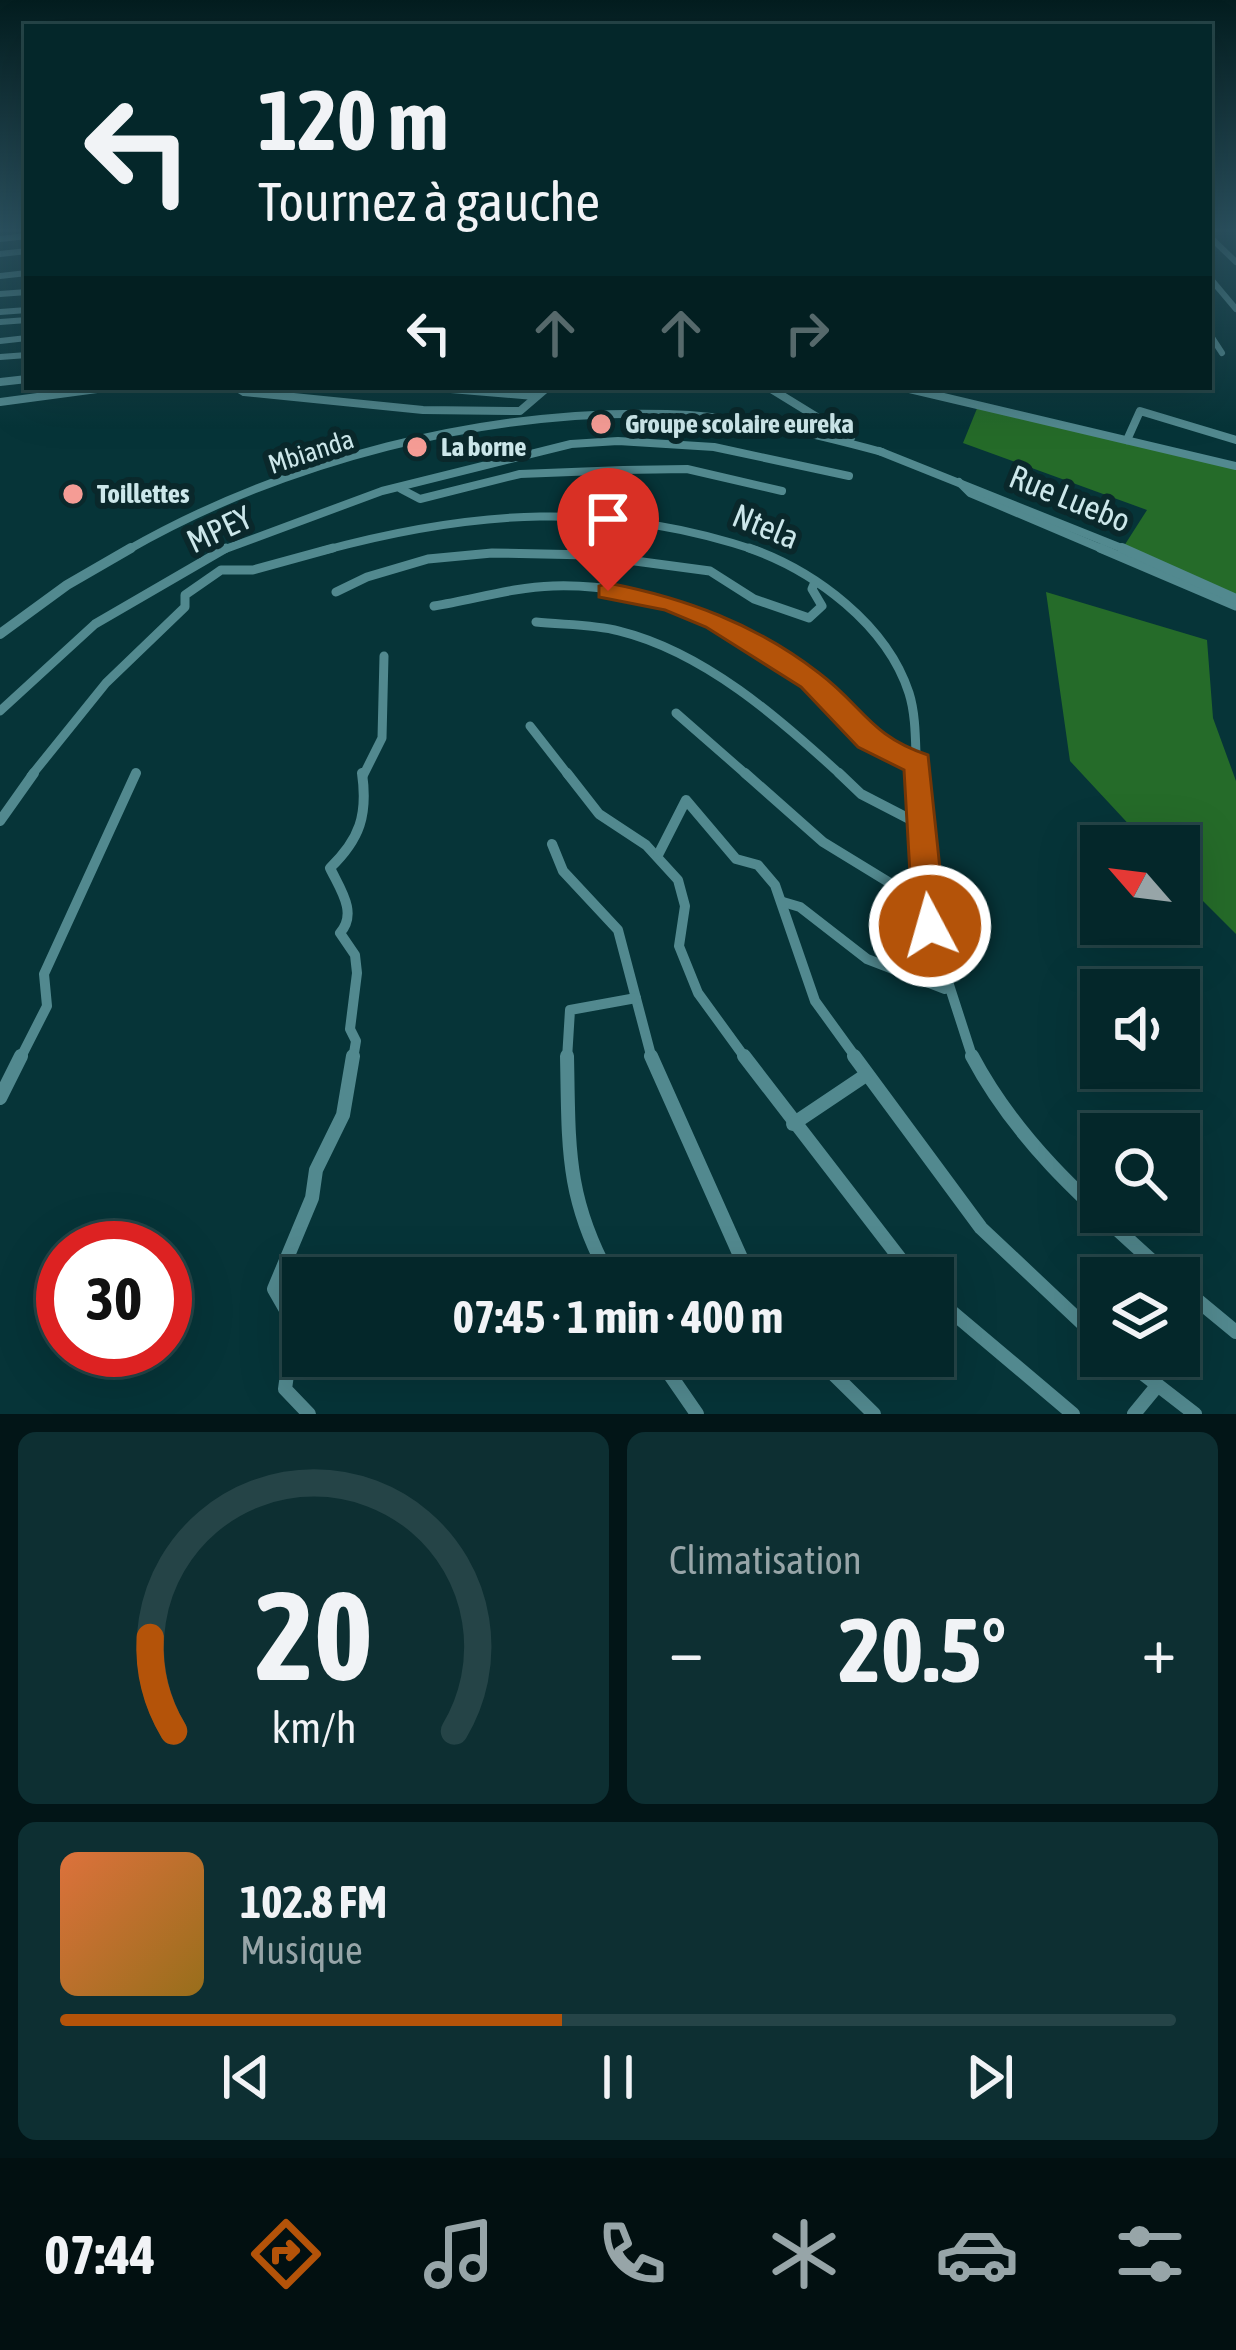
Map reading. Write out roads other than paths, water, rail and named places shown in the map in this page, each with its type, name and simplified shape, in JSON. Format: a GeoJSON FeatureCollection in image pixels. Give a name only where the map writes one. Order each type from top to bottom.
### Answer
{"type":"FeatureCollection","features":[{"type":"Feature","properties":{"kind":"street"},"geometry":{"type":"LineString","coordinates":[[1212,338],[1222,353]]}},
{"type":"Feature","properties":{"kind":"street"},"geometry":{"type":"LineString","coordinates":[[0,402],[90,390]]}},
{"type":"Feature","properties":{"kind":"street"},"geometry":{"type":"LineString","coordinates":[[241,390],[433,411],[520,411],[543,390]]}},
{"type":"Feature","properties":{"kind":"street"},"geometry":{"type":"LineString","coordinates":[[463,390],[534,396]]}},
{"type":"Feature","properties":{"kind":"street"},"geometry":{"type":"LineString","coordinates":[[773,390],[824,424],[882,452]]}},
{"type":"Feature","properties":{"kind":"street"},"geometry":{"type":"LineString","coordinates":[[915,390],[1236,466]]}},
{"type":"Feature","properties":{"kind":"street"},"geometry":{"type":"LineString","coordinates":[[1127,440],[1140,411],[1236,440]]}},
{"type":"Feature","properties":{"kind":"street","name":"Mbianda"},"geometry":{"type":"LineString","coordinates":[[0,633],[155,533],[250,494],[414,443],[572,417],[665,414],[819,436],[882,452]]}},
{"type":"Feature","properties":{"kind":"street","name":"MPEY"},"geometry":{"type":"LineString","coordinates":[[0,711],[78,637],[129,602],[232,546],[322,510],[520,451],[606,445],[733,449],[849,476]]}},
{"type":"Feature","properties":{"kind":"street","name":"Rue Luebo"},"geometry":{"type":"LineString","coordinates":[[882,452],[1236,603]]}},
{"type":"Feature","properties":{"kind":"street"},"geometry":{"type":"LineString","coordinates":[[396,488],[420,500],[520,474],[685,468],[782,490]]}},
{"type":"Feature","properties":{"kind":"street","name":"Ntela"},"geometry":{"type":"LineString","coordinates":[[0,821],[95,696],[185,607],[185,595],[221,570],[253,570],[394,532],[553,513],[673,525],[772,556],[866,620],[903,675],[915,722],[926,905],[946,989],[970,1053],[1015,1125],[1064,1181],[1148,1257]]}},
{"type":"Feature","properties":{"kind":"street"},"geometry":{"type":"LineString","coordinates":[[336,592],[375,572],[410,563],[465,551],[506,549],[684,564],[718,573],[745,593],[809,618],[822,606],[812,589],[815,582]]}},
{"type":"Feature","properties":{"kind":"street"},"geometry":{"type":"LineString","coordinates":[[434,606],[557,586],[670,603],[715,621],[797,670],[868,740],[896,757],[918,763]]}},
{"type":"Feature","properties":{"kind":"street"},"geometry":{"type":"LineString","coordinates":[[536,622],[616,630],[677,650],[792,730],[861,794],[921,825]]}},
{"type":"Feature","properties":{"kind":"street"},"geometry":{"type":"LineString","coordinates":[[309,1414],[285,1389],[294,1324],[274,1289],[312,1198],[316,1170],[343,1115],[356,1041],[350,1029],[358,973],[355,956],[340,933],[348,925],[349,910],[330,868],[356,843],[366,802],[362,772],[382,738],[384,656]]}},
{"type":"Feature","properties":{"kind":"street"},"geometry":{"type":"LineString","coordinates":[[676,713],[823,842],[926,905]]}},
{"type":"Feature","properties":{"kind":"street"},"geometry":{"type":"LineString","coordinates":[[530,726],[599,814],[658,855],[683,891],[679,946],[698,993],[898,1257]]}},
{"type":"Feature","properties":{"kind":"street"},"geometry":{"type":"LineString","coordinates":[[0,1098],[47,1006],[44,974],[136,773]]}},
{"type":"Feature","properties":{"kind":"street"},"geometry":{"type":"LineString","coordinates":[[658,855],[669,838],[670,821],[686,800],[736,859],[767,873],[784,902],[815,1000],[866,1075],[981,1228],[1080,1321]]}},
{"type":"Feature","properties":{"kind":"street"},"geometry":{"type":"LineString","coordinates":[[552,844],[563,871],[618,930],[654,1068],[741,1257]]}},
{"type":"Feature","properties":{"kind":"street"},"geometry":{"type":"LineString","coordinates":[[784,902],[811,915],[867,959],[946,989]]}},
{"type":"Feature","properties":{"kind":"street"},"geometry":{"type":"LineString","coordinates":[[598,1257],[586,1235],[570,1180],[566,1019],[570,1010],[636,998]]}},
{"type":"Feature","properties":{"kind":"street"},"geometry":{"type":"LineString","coordinates":[[793,1124],[866,1075]]}},
{"type":"Feature","properties":{"kind":"street"},"geometry":{"type":"LineString","coordinates":[[1200,1302],[1236,1332]]}},
{"type":"Feature","properties":{"kind":"street"},"geometry":{"type":"LineString","coordinates":[[954,1314],[1073,1414]]}},
{"type":"Feature","properties":{"kind":"street"},"geometry":{"type":"LineString","coordinates":[[671,1377],[697,1414]]}},
{"type":"Feature","properties":{"kind":"street"},"geometry":{"type":"LineString","coordinates":[[836,1377],[874,1414]]}},
{"type":"Feature","properties":{"kind":"street"},"geometry":{"type":"LineString","coordinates":[[1147,1377],[1195,1414]]}},
{"type":"Feature","properties":{"kind":"street"},"geometry":{"type":"LineString","coordinates":[[1134,1414],[1157,1385]]}},
{"type":"Feature","properties":{"kind":"place","name":"Groupe scolaire eureka"},"geometry":{"type":"Point","coordinates":[601,424]}},
{"type":"Feature","properties":{"kind":"place","name":"La borne"},"geometry":{"type":"Point","coordinates":[417,447]}},
{"type":"Feature","properties":{"kind":"place","name":"Toillettes"},"geometry":{"type":"Point","coordinates":[73,494]}}]}
